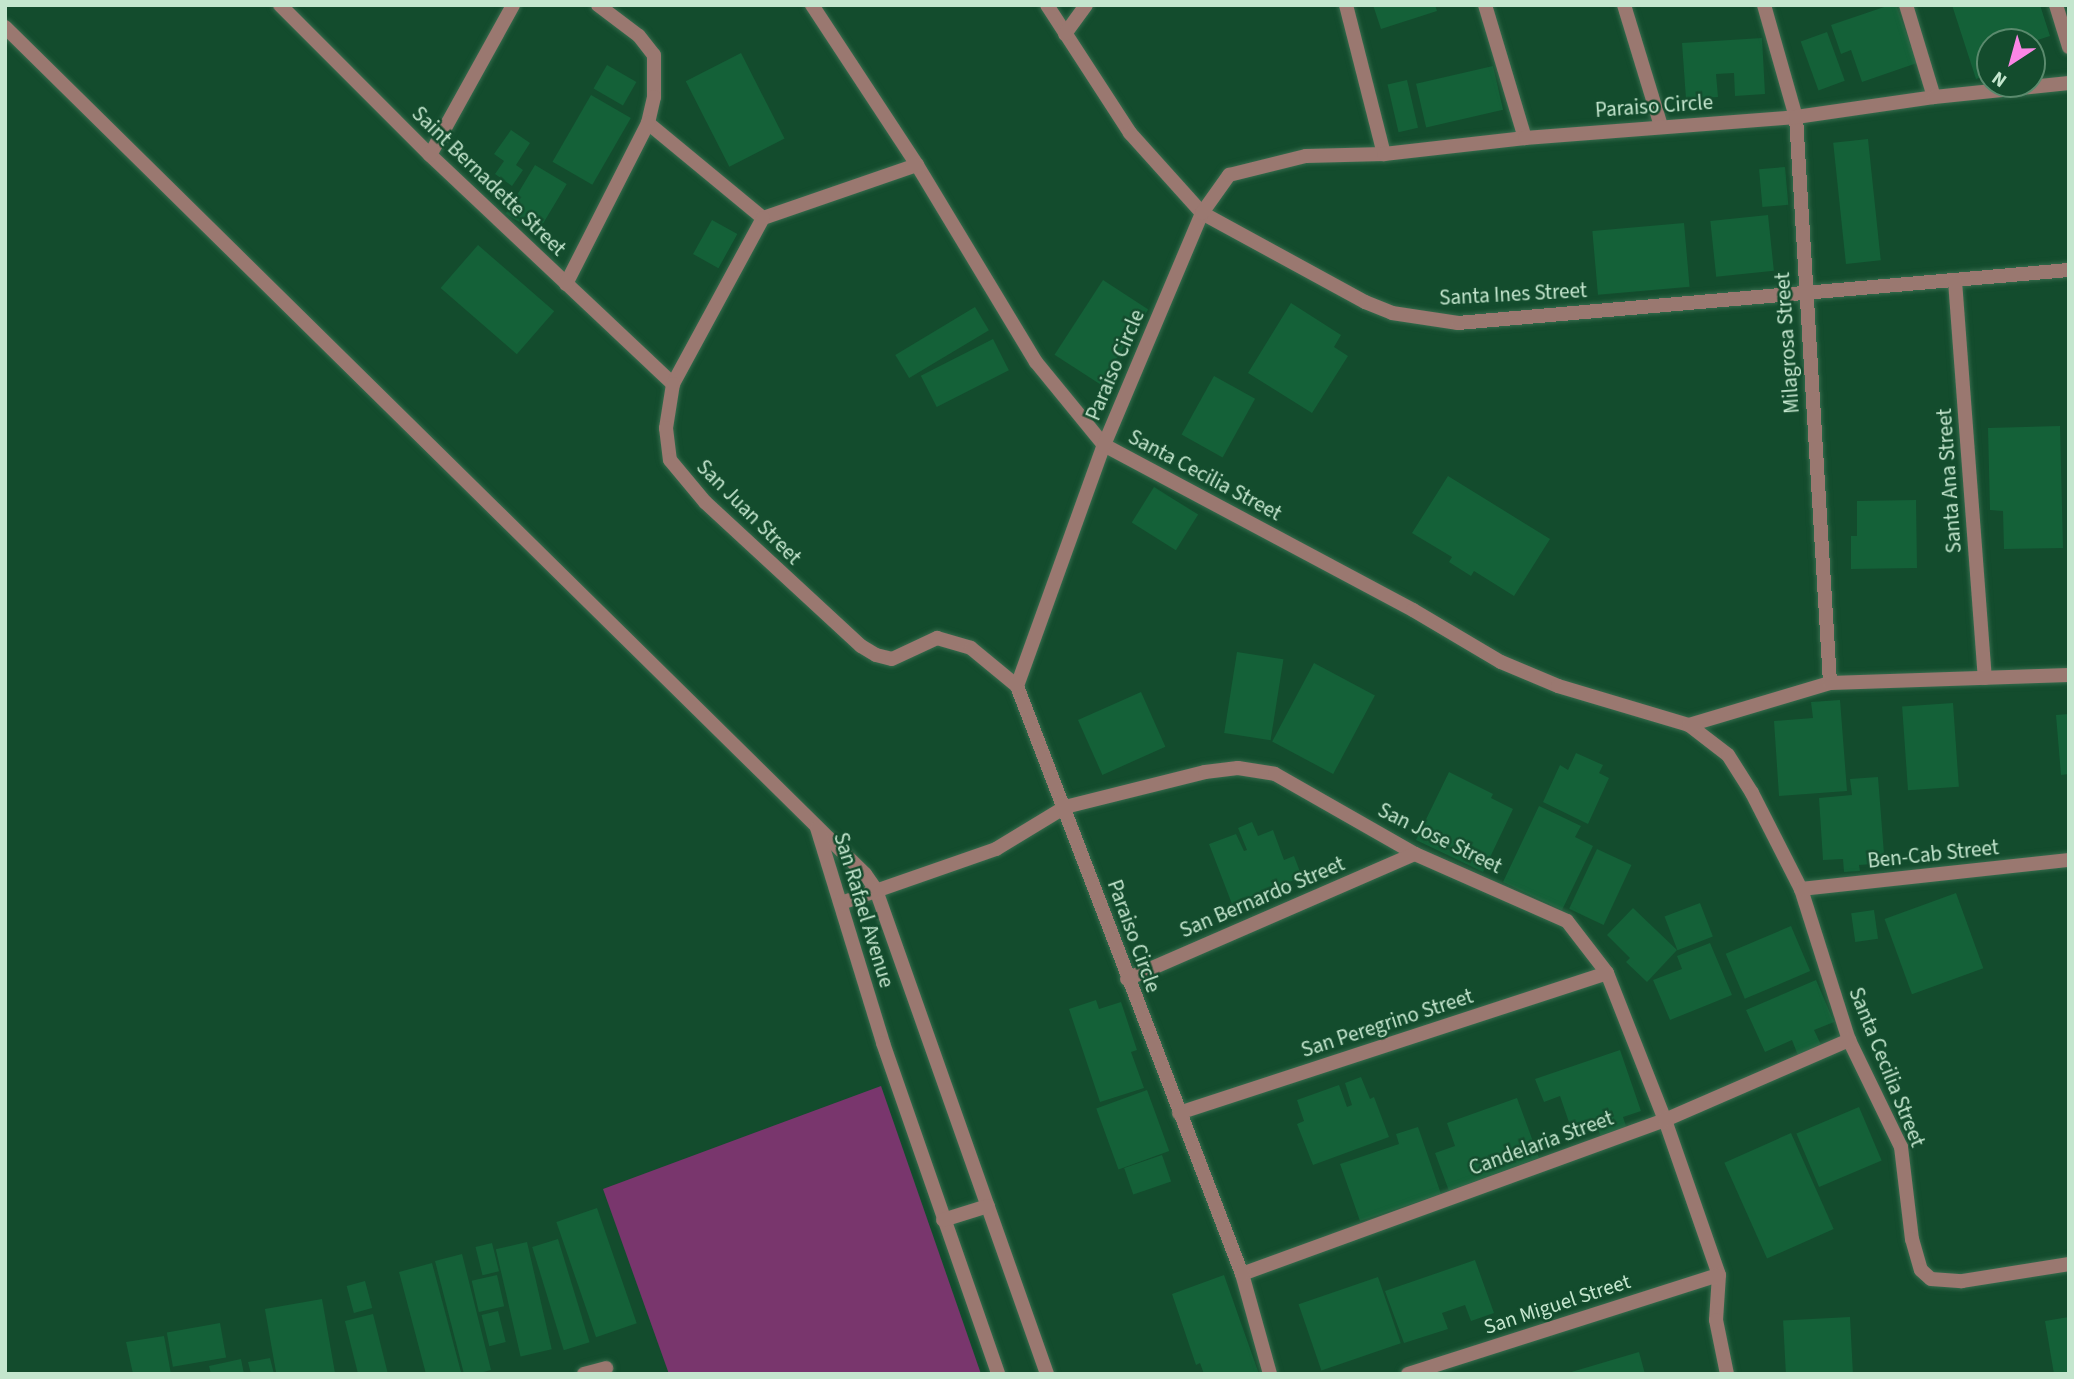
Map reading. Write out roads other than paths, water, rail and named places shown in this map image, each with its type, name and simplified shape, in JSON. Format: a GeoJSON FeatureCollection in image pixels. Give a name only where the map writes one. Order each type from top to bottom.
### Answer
{"type":"FeatureCollection","features":[{"type":"Feature","properties":{"kind":"street"},"geometry":{"type":"LineString","coordinates":[[430,155],[513,5]]}},
{"type":"Feature","properties":{"kind":"street"},"geometry":{"type":"LineString","coordinates":[[566,284],[648,123],[654,97],[654,55],[639,36],[598,5]]}},
{"type":"Feature","properties":{"kind":"street","name":"Santa Cecilia Street"},"geometry":{"type":"LineString","coordinates":[[813,5],[917,165],[1036,362],[1104,445],[1413,610],[1501,662],[1558,686],[1689,725],[1728,755],[1752,793],[1801,890],[1849,1040],[1901,1147],[1912,1239],[1921,1270],[1931,1279],[1962,1281],[2069,1264]]}},
{"type":"Feature","properties":{"kind":"street","name":"Santa Ines Street"},"geometry":{"type":"LineString","coordinates":[[1047,5],[1130,133],[1202,213],[1365,302],[1392,313],[1458,323],[2069,270]]}},
{"type":"Feature","properties":{"kind":"street"},"geometry":{"type":"LineString","coordinates":[[1065,34],[1086,5]]}},
{"type":"Feature","properties":{"kind":"street"},"geometry":{"type":"LineString","coordinates":[[1346,5],[1384,154]]}},
{"type":"Feature","properties":{"kind":"street"},"geometry":{"type":"LineString","coordinates":[[1485,5],[1525,138]]}},
{"type":"Feature","properties":{"kind":"street"},"geometry":{"type":"LineString","coordinates":[[1624,5],[1661,126]]}},
{"type":"Feature","properties":{"kind":"street","name":"Milagrosa Street"},"geometry":{"type":"LineString","coordinates":[[1763,5],[1796,117],[1804,294],[1830,683]]}},
{"type":"Feature","properties":{"kind":"street"},"geometry":{"type":"LineString","coordinates":[[1906,5],[1934,97]]}},
{"type":"Feature","properties":{"kind":"street"},"geometry":{"type":"LineString","coordinates":[[2056,5],[2069,47]]}},
{"type":"Feature","properties":{"kind":"street","name":"Saint Bernadette Street"},"geometry":{"type":"LineString","coordinates":[[287,8],[430,155],[673,384]]}},
{"type":"Feature","properties":{"kind":"street"},"geometry":{"type":"LineString","coordinates":[[5,27],[817,827]]}},
{"type":"Feature","properties":{"kind":"street","name":"Paraiso Circle"},"geometry":{"type":"LineString","coordinates":[[1270,1374],[1242,1274],[1017,686],[1104,445],[1202,213],[1229,175],[1306,156],[1384,154],[1525,138],[1796,117],[1934,97],[2069,83]]}},
{"type":"Feature","properties":{"kind":"street"},"geometry":{"type":"LineString","coordinates":[[648,123],[763,218],[917,165]]}},
{"type":"Feature","properties":{"kind":"street","name":"San Juan Street"},"geometry":{"type":"LineString","coordinates":[[763,218],[673,384],[666,428],[670,460],[684,480],[845,633],[876,655],[892,659],[937,638],[971,648],[1017,686]]}},
{"type":"Feature","properties":{"kind":"street","name":"Santa Ana Street"},"geometry":{"type":"LineString","coordinates":[[1955,281],[1986,678]]}},
{"type":"Feature","properties":{"kind":"street"},"geometry":{"type":"LineString","coordinates":[[1689,725],[1830,683],[2069,675]]}},
{"type":"Feature","properties":{"kind":"street","name":"San Jose Street"},"geometry":{"type":"LineString","coordinates":[[841,903],[996,849],[1065,807],[1205,772],[1238,768],[1275,774],[1415,854],[1567,921],[1607,973],[1665,1120],[1719,1275],[1716,1320],[1727,1374]]}},
{"type":"Feature","properties":{"kind":"street","name":"San Rafael Avenue"},"geometry":{"type":"LineString","coordinates":[[817,827],[851,858],[876,890],[1047,1374]]}},
{"type":"Feature","properties":{"kind":"street","name":"San Rafael Avenue"},"geometry":{"type":"LineString","coordinates":[[817,827],[883,1043],[998,1374]]}},
{"type":"Feature","properties":{"kind":"street","name":"San Bernardo Street"},"geometry":{"type":"LineString","coordinates":[[1127,979],[1415,854]]}},
{"type":"Feature","properties":{"kind":"street","name":"Ben-Cab Street"},"geometry":{"type":"LineString","coordinates":[[1801,890],[2069,860]]}},
{"type":"Feature","properties":{"kind":"street","name":"San Peregrino Street"},"geometry":{"type":"LineString","coordinates":[[1179,1113],[1607,973]]}},
{"type":"Feature","properties":{"kind":"street","name":"Candelaria Street"},"geometry":{"type":"LineString","coordinates":[[1242,1274],[1665,1120],[1849,1040]]}},
{"type":"Feature","properties":{"kind":"street"},"geometry":{"type":"LineString","coordinates":[[943,1220],[988,1206]]}},
{"type":"Feature","properties":{"kind":"street","name":"San Miguel Street"},"geometry":{"type":"LineString","coordinates":[[1408,1374],[1719,1275]]}},
{"type":"Feature","properties":{"kind":"street"},"geometry":{"type":"LineString","coordinates":[[584,1374],[606,1368]]}}]}
